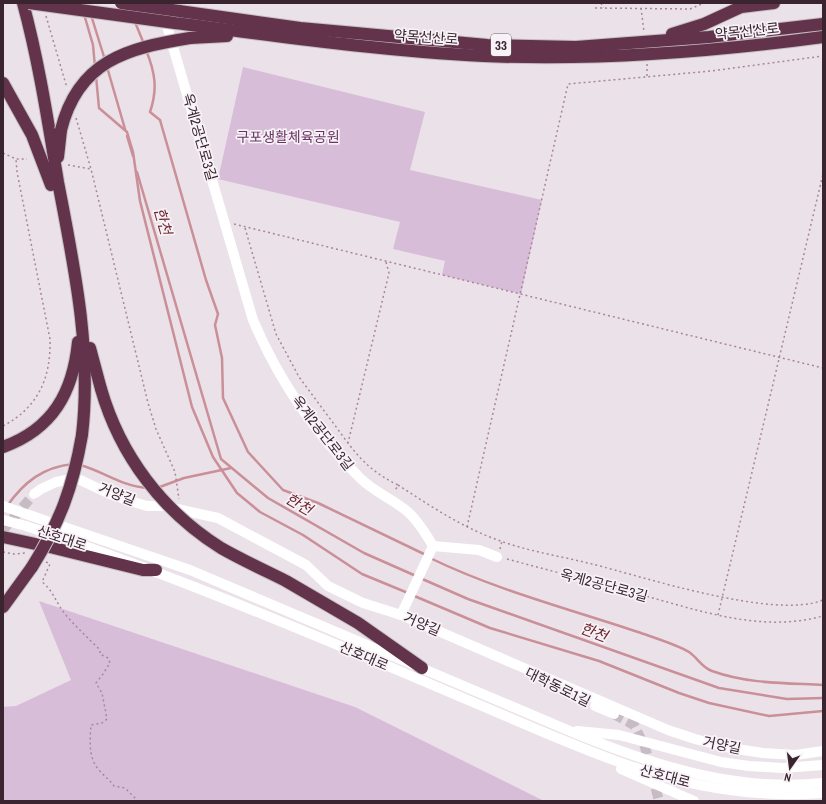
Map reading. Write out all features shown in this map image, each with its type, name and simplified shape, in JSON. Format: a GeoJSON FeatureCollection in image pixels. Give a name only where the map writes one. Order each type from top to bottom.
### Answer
{"type":"FeatureCollection","features":[{"type":"Feature","properties":{"kind":"highway"},"geometry":{"type":"LineString","coordinates":[[18,3],[82,321],[110,419],[121,442],[142,475],[157,494],[180,516],[220,547],[286,581],[358,623],[422,668]]}},
{"type":"Feature","properties":{"kind":"highway"},"geometry":{"type":"LineString","coordinates":[[23,3],[43,94],[75,313],[78,342],[80,398],[79,434]]}},
{"type":"Feature","properties":{"kind":"highway","name":"약목선산로"},"geometry":{"type":"LineString","coordinates":[[29,3],[325,42],[404,51],[484,56],[575,57],[658,54],[761,45],[823,36]]}},
{"type":"Feature","properties":{"kind":"highway","name":"약목선산로"},"geometry":{"type":"LineString","coordinates":[[120,3],[308,28],[487,45],[576,47],[688,39],[823,24]]}},
{"type":"Feature","properties":{"kind":"highway"},"geometry":{"type":"LineString","coordinates":[[535,46],[674,34],[704,24],[740,7],[774,3]]}},
{"type":"Feature","properties":{"kind":"highway"},"geometry":{"type":"LineString","coordinates":[[55,182],[61,130],[73,97],[86,79],[103,64],[128,51],[190,38],[249,36],[325,42]]}},
{"type":"Feature","properties":{"kind":"highway"},"geometry":{"type":"LineString","coordinates":[[3,83],[32,135],[55,182]]}},
{"type":"Feature","properties":{"kind":"highway"},"geometry":{"type":"LineString","coordinates":[[3,597],[27,556],[50,538],[70,492],[86,379],[82,321]]}},
{"type":"Feature","properties":{"kind":"highway"},"geometry":{"type":"LineString","coordinates":[[3,447],[30,434],[44,423],[56,408],[71,380],[78,342]]}},
{"type":"Feature","properties":{"kind":"highway"},"geometry":{"type":"LineString","coordinates":[[3,537],[27,556],[143,570],[156,570]]}},
{"type":"Feature","properties":{"kind":"highway"},"geometry":{"type":"LineString","coordinates":[[3,607],[27,556]]}},
{"type":"Feature","properties":{"kind":"street","name":"옥계2공단로3길"},"geometry":{"type":"LineString","coordinates":[[160,3],[253,320],[266,351],[295,398],[328,444],[362,480],[408,511],[432,548]]}},
{"type":"Feature","properties":{"kind":"street","name":"거양길"},"geometry":{"type":"LineString","coordinates":[[34,494],[56,482],[76,478],[127,500],[147,506],[164,506],[218,518],[306,565],[328,586],[363,603],[403,611],[501,660],[668,730],[730,748],[763,753],[796,754],[823,751]]}},
{"type":"Feature","properties":{"kind":"street","name":"산호대로"},"geometry":{"type":"LineString","coordinates":[[3,506],[190,570],[567,730],[650,762],[724,785]]}},
{"type":"Feature","properties":{"kind":"street","name":"산호대로"},"geometry":{"type":"LineString","coordinates":[[3,520],[26,526],[156,570],[277,619],[588,750],[653,773],[700,785],[724,785]]}},
{"type":"Feature","properties":{"kind":"street"},"geometry":{"type":"LineString","coordinates":[[403,611],[432,548],[479,550],[497,557]]}},
{"type":"Feature","properties":{"kind":"street","name":"대학동로1길"},"geometry":{"type":"LineString","coordinates":[[501,660],[614,714]]}},
{"type":"Feature","properties":{"kind":"street"},"geometry":{"type":"LineString","coordinates":[[567,730],[619,735],[721,762],[749,766],[783,768],[823,765]]}},
{"type":"Feature","properties":{"kind":"street"},"geometry":{"type":"LineString","coordinates":[[588,750],[623,770],[690,800]]}},
{"type":"Feature","properties":{"kind":"street"},"geometry":{"type":"LineString","coordinates":[[724,785],[823,784]]}},
{"type":"Feature","properties":{"kind":"street"},"geometry":{"type":"LineString","coordinates":[[724,785],[755,793],[823,793]]}},
{"type":"Feature","properties":{"kind":"path"},"geometry":{"type":"LineString","coordinates":[[601,3],[603,8]]}},
{"type":"Feature","properties":{"kind":"path"},"geometry":{"type":"LineString","coordinates":[[595,8],[690,9],[704,3]]}},
{"type":"Feature","properties":{"kind":"path"},"geometry":{"type":"LineString","coordinates":[[641,8],[644,32]]}},
{"type":"Feature","properties":{"kind":"path"},"geometry":{"type":"LineString","coordinates":[[44,10],[67,89]]}},
{"type":"Feature","properties":{"kind":"path"},"geometry":{"type":"LineString","coordinates":[[467,527],[568,84],[711,72],[823,56]]}},
{"type":"Feature","properties":{"kind":"path"},"geometry":{"type":"LineString","coordinates":[[646,62],[647,78]]}},
{"type":"Feature","properties":{"kind":"path"},"geometry":{"type":"LineString","coordinates":[[76,118],[91,169],[148,403],[156,429],[175,472],[178,496]]}},
{"type":"Feature","properties":{"kind":"path"},"geometry":{"type":"LineString","coordinates":[[3,153],[16,159],[26,159]]}},
{"type":"Feature","properties":{"kind":"path"},"geometry":{"type":"LineString","coordinates":[[3,426],[29,407],[40,392],[51,360],[50,339],[17,172],[16,159]]}},
{"type":"Feature","properties":{"kind":"path"},"geometry":{"type":"LineString","coordinates":[[68,164],[91,169]]}},
{"type":"Feature","properties":{"kind":"path"},"geometry":{"type":"LineString","coordinates":[[718,615],[778,356],[823,174]]}},
{"type":"Feature","properties":{"kind":"path"},"geometry":{"type":"LineString","coordinates":[[224,221],[386,262],[823,368]]}},
{"type":"Feature","properties":{"kind":"path"},"geometry":{"type":"LineString","coordinates":[[245,226],[276,334],[299,376],[348,443],[377,474],[467,527],[496,540],[722,597],[786,604],[807,604],[823,600]]}},
{"type":"Feature","properties":{"kind":"path"},"geometry":{"type":"LineString","coordinates":[[348,443],[389,273],[386,262]]}},
{"type":"Feature","properties":{"kind":"path"},"geometry":{"type":"LineString","coordinates":[[391,500],[398,485]]}},
{"type":"Feature","properties":{"kind":"path"},"geometry":{"type":"LineString","coordinates":[[3,552],[27,556]]}},
{"type":"Feature","properties":{"kind":"path","name":"옥계2공단로3길"},"geometry":{"type":"LineString","coordinates":[[497,557],[718,615],[767,623],[802,622],[823,616]]}},
{"type":"Feature","properties":{"kind":"path"},"geometry":{"type":"LineString","coordinates":[[44,561],[50,564],[42,582],[51,588],[55,599],[64,613],[100,650],[100,654],[108,658],[110,663],[96,683],[102,693],[107,719],[91,725],[90,738],[92,760],[99,771],[108,778],[114,786],[125,788],[138,801]]}},
{"type":"Feature","properties":{"kind":"green space","name":"구포생활체육공원"},"geometry":{"type":"Polygon","coordinates":[[[243,67],[425,112],[410,170],[542,200],[521,294],[442,275],[445,261],[393,249],[400,222],[218,179],[243,67]]]}},
{"type":"Feature","properties":{"kind":"green space"},"geometry":{"type":"Polygon","coordinates":[[[39,601],[355,707],[544,801],[3,801],[3,707],[16,706],[71,680],[39,601]]]}},
{"type":"Feature","properties":{"kind":"waterway"},"geometry":{"type":"LineString","coordinates":[[84,14],[93,45],[95,67]]}},
{"type":"Feature","properties":{"kind":"waterway","name":"한천"},"geometry":{"type":"LineString","coordinates":[[91,15],[105,60]]}},
{"type":"Feature","properties":{"kind":"waterway"},"geometry":{"type":"LineString","coordinates":[[135,22],[144,44]]}},
{"type":"Feature","properties":{"kind":"waterway"},"geometry":{"type":"LineString","coordinates":[[146,50],[152,66],[155,88],[150,112],[160,120],[206,280],[218,314],[215,325],[222,358],[223,398],[248,452],[283,490],[318,503],[426,555]]}},
{"type":"Feature","properties":{"kind":"waterway","name":"한천"},"geometry":{"type":"LineString","coordinates":[[107,67],[125,129]]}},
{"type":"Feature","properties":{"kind":"waterway"},"geometry":{"type":"LineString","coordinates":[[96,76],[99,108],[127,132],[133,152],[140,201],[192,407],[213,457],[237,493],[260,512],[303,535],[362,574],[408,593]]}},
{"type":"Feature","properties":{"kind":"waterway","name":"한천"},"geometry":{"type":"LineString","coordinates":[[127,136],[133,156]]}},
{"type":"Feature","properties":{"kind":"waterway","name":"한천"},"geometry":{"type":"LineString","coordinates":[[137,172],[221,459],[268,498],[364,553],[416,576]]}},
{"type":"Feature","properties":{"kind":"waterway"},"geometry":{"type":"LineString","coordinates":[[7,506],[13,497],[35,477],[52,468],[73,464]]}},
{"type":"Feature","properties":{"kind":"waterway"},"geometry":{"type":"LineString","coordinates":[[80,465],[130,485],[148,488]]}},
{"type":"Feature","properties":{"kind":"waterway"},"geometry":{"type":"LineString","coordinates":[[157,488],[184,478],[231,468]]}},
{"type":"Feature","properties":{"kind":"waterway"},"geometry":{"type":"LineString","coordinates":[[430,558],[481,580],[672,644],[689,652],[705,667],[712,671],[753,681],[823,685]]}},
{"type":"Feature","properties":{"kind":"waterway","name":"한천"},"geometry":{"type":"LineString","coordinates":[[420,578],[468,599],[719,688],[787,699],[823,698]]}},
{"type":"Feature","properties":{"kind":"waterway"},"geometry":{"type":"LineString","coordinates":[[412,595],[490,628],[599,661],[679,693],[709,703],[769,716],[823,711]]}},
{"type":"Feature","properties":{"kind":"tunnel"},"geometry":{"type":"LineString","coordinates":[[3,530],[34,494]]}},
{"type":"Feature","properties":{"kind":"tunnel"},"geometry":{"type":"LineString","coordinates":[[614,714],[634,725],[645,747],[659,801]]}}]}
